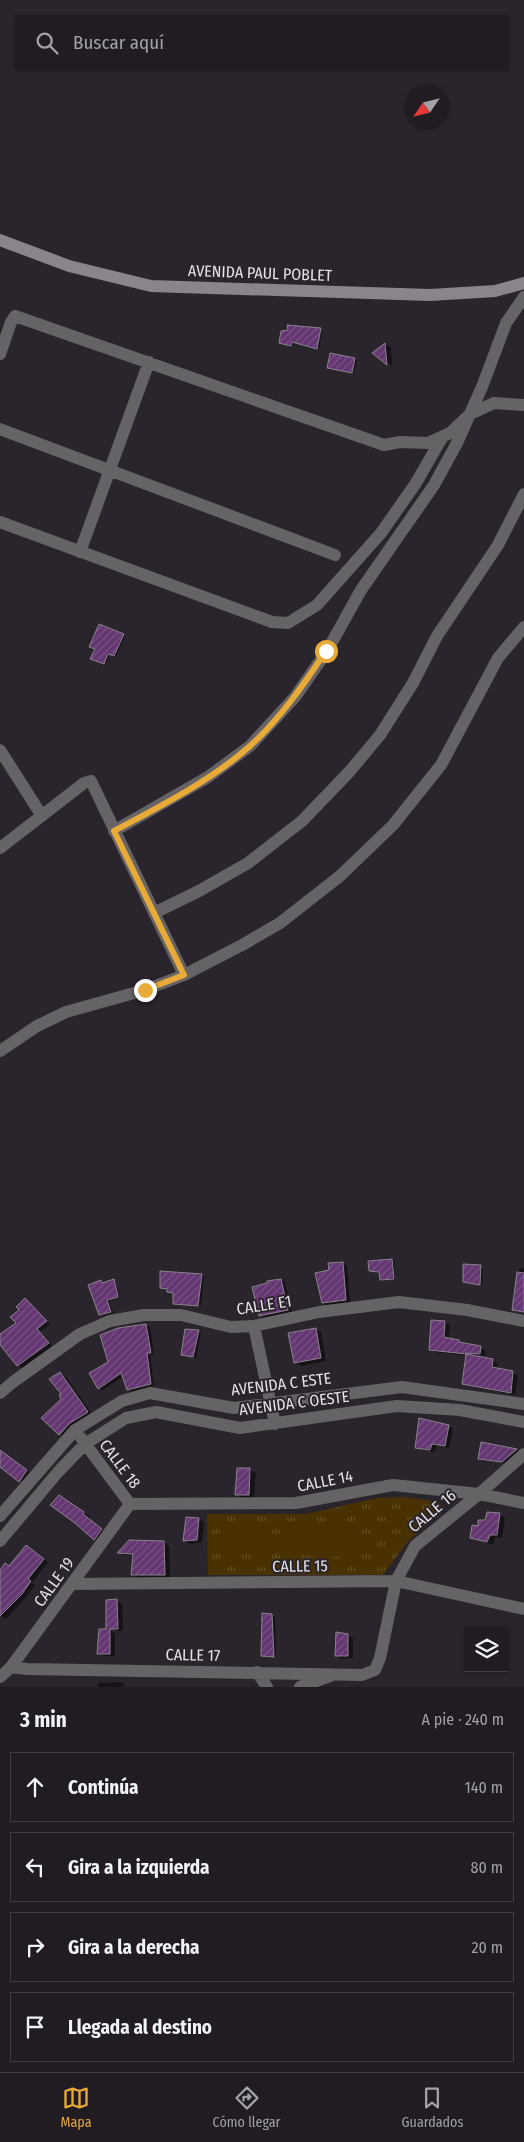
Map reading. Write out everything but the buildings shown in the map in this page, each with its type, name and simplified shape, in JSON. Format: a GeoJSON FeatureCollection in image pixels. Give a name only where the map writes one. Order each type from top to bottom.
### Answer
{"type":"FeatureCollection","features":[{"type":"Feature","properties":{"kind":"main road","name":"AVENIDA PAUL POBLET"},"geometry":{"type":"LineString","coordinates":[[0,240],[69,266],[152,286],[430,295],[495,291],[524,283]]}},
{"type":"Feature","properties":{"kind":"street"},"geometry":{"type":"LineString","coordinates":[[114,831],[208,777],[250,746],[295,697],[326,651],[361,590],[434,485],[457,444],[506,323],[524,297]]}},
{"type":"Feature","properties":{"kind":"street"},"geometry":{"type":"LineString","coordinates":[[0,354],[11,322],[15,316],[384,445],[400,442],[428,442],[450,432],[470,414],[494,403],[524,405]]}},
{"type":"Feature","properties":{"kind":"street"},"geometry":{"type":"LineString","coordinates":[[80,552],[149,362]]}},
{"type":"Feature","properties":{"kind":"street"},"geometry":{"type":"LineString","coordinates":[[0,429],[335,554]]}},
{"type":"Feature","properties":{"kind":"street"},"geometry":{"type":"LineString","coordinates":[[0,522],[272,622],[288,623],[317,605],[380,533],[416,483],[443,436]]}},
{"type":"Feature","properties":{"kind":"street"},"geometry":{"type":"LineString","coordinates":[[154,913],[199,891],[248,863],[302,821],[350,771],[380,735],[413,683],[437,636],[498,545],[524,494]]}},
{"type":"Feature","properties":{"kind":"street"},"geometry":{"type":"LineString","coordinates":[[0,1051],[37,1026],[66,1012],[145,990],[184,975],[280,923],[340,876],[392,825],[441,765],[498,658],[524,627]]}},
{"type":"Feature","properties":{"kind":"street"},"geometry":{"type":"LineString","coordinates":[[0,750],[42,816]]}},
{"type":"Feature","properties":{"kind":"street"},"geometry":{"type":"LineString","coordinates":[[0,848],[84,782],[91,781],[184,975]]}},
{"type":"Feature","properties":{"kind":"street","name":"CALLE E1"},"geometry":{"type":"LineString","coordinates":[[0,1393],[80,1334],[110,1321],[144,1315],[181,1315],[231,1327],[254,1326],[319,1312],[400,1302],[467,1310],[524,1320]]}},
{"type":"Feature","properties":{"kind":"street"},"geometry":{"type":"LineString","coordinates":[[254,1326],[275,1424]]}},
{"type":"Feature","properties":{"kind":"street","name":"AVENIDA C ESTE"},"geometry":{"type":"LineString","coordinates":[[0,1516],[75,1430],[122,1401],[150,1393],[234,1408],[402,1387],[524,1404]]}},
{"type":"Feature","properties":{"kind":"street","name":"AVENIDA C OESTE"},"geometry":{"type":"LineString","coordinates":[[0,1541],[58,1472],[85,1444],[126,1418],[156,1412],[240,1428],[397,1406],[460,1410],[524,1422]]}},
{"type":"Feature","properties":{"kind":"street","name":"CALLE 18"},"geometry":{"type":"LineString","coordinates":[[75,1430],[130,1504]]}},
{"type":"Feature","properties":{"kind":"street","name":"CALLE 16"},"geometry":{"type":"LineString","coordinates":[[375,1670],[380,1658],[396,1581],[416,1546],[524,1454]]}},
{"type":"Feature","properties":{"kind":"street","name":"CALLE 14"},"geometry":{"type":"LineString","coordinates":[[130,1504],[296,1503],[393,1485],[479,1494],[524,1504]]}},
{"type":"Feature","properties":{"kind":"street","name":"CALLE 19"},"geometry":{"type":"LineString","coordinates":[[0,1677],[11,1667],[130,1504]]}},
{"type":"Feature","properties":{"kind":"street","name":"CALLE 15"},"geometry":{"type":"LineString","coordinates":[[73,1584],[396,1581],[524,1609]]}},
{"type":"Feature","properties":{"kind":"street","name":"CALLE 17"},"geometry":{"type":"LineString","coordinates":[[11,1667],[27,1669],[337,1673],[362,1675],[375,1670]]}},
{"type":"Feature","properties":{"kind":"street"},"geometry":{"type":"LineString","coordinates":[[257,1672],[267,1687]]}},
{"type":"Feature","properties":{"kind":"street"},"geometry":{"type":"LineString","coordinates":[[300,1687],[337,1673]]}},
{"type":"Feature","properties":{"kind":"green space"},"geometry":{"type":"Polygon","coordinates":[[[404,1497],[439,1502],[443,1506],[443,1510],[408,1541],[383,1575],[208,1575],[207,1514],[306,1514],[377,1498],[404,1497]]]}},
{"type":"Feature","properties":{"kind":"green space"},"geometry":{"type":"Polygon","coordinates":[[[281,1522],[356,1524],[355,1557],[280,1555],[281,1522]]]}},
{"type":"Feature","properties":{"kind":"green space"},"geometry":{"type":"Polygon","coordinates":[[[220,1526],[265,1528],[265,1554],[219,1552],[220,1526]]]}},
{"type":"Feature","properties":{"kind":"route"},"geometry":{"type":"LineString","coordinates":[[145,990],[184,975],[114,831],[208,777],[250,746],[295,697],[326,651]]}}]}
